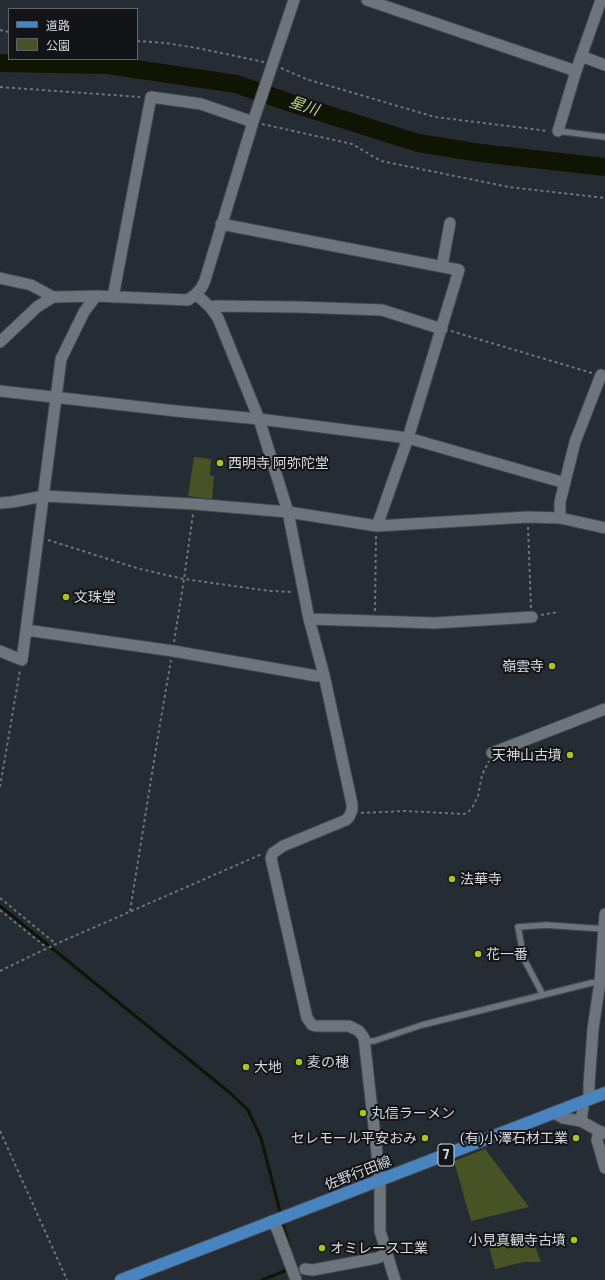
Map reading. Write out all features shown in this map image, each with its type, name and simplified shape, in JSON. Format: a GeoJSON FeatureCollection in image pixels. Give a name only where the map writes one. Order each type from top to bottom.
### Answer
{"type":"FeatureCollection","features":[{"type":"Feature","properties":{"kind":"main road","name":"佐野行田線"},"geometry":{"type":"LineString","coordinates":[[121,1280],[605,1093]]}},
{"type":"Feature","properties":{"kind":"street"},"geometry":{"type":"LineString","coordinates":[[0,342],[37,307],[54,297],[96,296],[188,300],[196,294],[202,287],[205,280],[253,122],[294,0]]}},
{"type":"Feature","properties":{"kind":"street"},"geometry":{"type":"LineString","coordinates":[[367,0],[576,71]]}},
{"type":"Feature","properties":{"kind":"street"},"geometry":{"type":"LineString","coordinates":[[558,131],[576,71],[601,0]]}},
{"type":"Feature","properties":{"kind":"street"},"geometry":{"type":"LineString","coordinates":[[581,56],[605,65]]}},
{"type":"Feature","properties":{"kind":"street"},"geometry":{"type":"LineString","coordinates":[[112,297],[151,97],[201,104],[253,122]]}},
{"type":"Feature","properties":{"kind":"street"},"geometry":{"type":"LineString","coordinates":[[442,266],[450,223]]}},
{"type":"Feature","properties":{"kind":"street"},"geometry":{"type":"LineString","coordinates":[[221,224],[459,270],[408,438],[376,526]]}},
{"type":"Feature","properties":{"kind":"street"},"geometry":{"type":"LineString","coordinates":[[0,278],[31,284],[54,297]]}},
{"type":"Feature","properties":{"kind":"street"},"geometry":{"type":"LineString","coordinates":[[196,294],[211,308],[218,318],[259,419],[288,512],[309,619],[324,675],[352,804],[351,814],[346,820],[282,846],[273,853],[271,858],[307,1018],[312,1025],[316,1026],[349,1026],[359,1031],[365,1041],[381,1193],[380,1231],[395,1280]]}},
{"type":"Feature","properties":{"kind":"street"},"geometry":{"type":"LineString","coordinates":[[0,651],[22,660],[62,359],[84,312],[96,296]]}},
{"type":"Feature","properties":{"kind":"street"},"geometry":{"type":"LineString","coordinates":[[211,308],[215,306],[382,310],[442,328]]}},
{"type":"Feature","properties":{"kind":"street"},"geometry":{"type":"LineString","coordinates":[[560,518],[560,502],[575,442],[600,375]]}},
{"type":"Feature","properties":{"kind":"street"},"geometry":{"type":"LineString","coordinates":[[0,391],[259,419],[408,438],[565,483]]}},
{"type":"Feature","properties":{"kind":"street"},"geometry":{"type":"LineString","coordinates":[[0,503],[44,496],[194,504],[288,512],[376,526],[528,517],[560,518],[605,528]]}},
{"type":"Feature","properties":{"kind":"street"},"geometry":{"type":"LineString","coordinates":[[309,619],[434,623],[532,617]]}},
{"type":"Feature","properties":{"kind":"street"},"geometry":{"type":"LineString","coordinates":[[26,630],[172,651],[317,676],[324,675]]}},
{"type":"Feature","properties":{"kind":"street"},"geometry":{"type":"LineString","coordinates":[[492,753],[605,709]]}},
{"type":"Feature","properties":{"kind":"street"},"geometry":{"type":"LineString","coordinates":[[581,1121],[583,1108],[589,1092],[593,1029],[600,982],[605,914]]}},
{"type":"Feature","properties":{"kind":"street"},"geometry":{"type":"LineString","coordinates":[[554,1113],[563,1118],[581,1121],[602,1132],[597,1140],[605,1168]]}},
{"type":"Feature","properties":{"kind":"street"},"geometry":{"type":"LineString","coordinates":[[279,1219],[277,1229],[296,1280]]}},
{"type":"Feature","properties":{"kind":"street"},"geometry":{"type":"LineString","coordinates":[[305,1269],[313,1270],[377,1258],[386,1254]]}},
{"type":"Feature","properties":{"kind":"lane"},"geometry":{"type":"LineString","coordinates":[[558,131],[605,137]]}},
{"type":"Feature","properties":{"kind":"lane"},"geometry":{"type":"LineString","coordinates":[[543,995],[524,959],[518,927],[546,925],[604,929]]}},
{"type":"Feature","properties":{"kind":"lane"},"geometry":{"type":"LineString","coordinates":[[365,1041],[374,1041],[422,1025],[600,982]]}},
{"type":"Feature","properties":{"kind":"path"},"geometry":{"type":"LineString","coordinates":[[138,41],[166,43],[272,63],[306,79],[435,117],[558,131]]}},
{"type":"Feature","properties":{"kind":"path"},"geometry":{"type":"LineString","coordinates":[[0,87],[151,97]]}},
{"type":"Feature","properties":{"kind":"path"},"geometry":{"type":"LineString","coordinates":[[253,122],[352,144],[381,161],[509,187],[605,198]]}},
{"type":"Feature","properties":{"kind":"path"},"geometry":{"type":"LineString","coordinates":[[442,328],[600,375]]}},
{"type":"Feature","properties":{"kind":"path"},"geometry":{"type":"LineString","coordinates":[[130,911],[184,579],[194,504]]}},
{"type":"Feature","properties":{"kind":"path"},"geometry":{"type":"LineString","coordinates":[[528,517],[532,617],[558,612]]}},
{"type":"Feature","properties":{"kind":"path"},"geometry":{"type":"LineString","coordinates":[[375,621],[376,526]]}},
{"type":"Feature","properties":{"kind":"path"},"geometry":{"type":"LineString","coordinates":[[38,537],[140,569],[184,579],[270,592],[304,592]]}},
{"type":"Feature","properties":{"kind":"path"},"geometry":{"type":"LineString","coordinates":[[0,787],[22,660]]}},
{"type":"Feature","properties":{"kind":"path"},"geometry":{"type":"LineString","coordinates":[[351,814],[405,811],[464,814],[472,808],[478,796],[482,775],[492,753]]}},
{"type":"Feature","properties":{"kind":"path"},"geometry":{"type":"LineString","coordinates":[[0,970],[130,911],[262,854],[273,853]]}},
{"type":"Feature","properties":{"kind":"path"},"geometry":{"type":"LineString","coordinates":[[0,898],[56,944]]}},
{"type":"Feature","properties":{"kind":"path"},"geometry":{"type":"LineString","coordinates":[[0,910],[47,948]]}},
{"type":"Feature","properties":{"kind":"path"},"geometry":{"type":"LineString","coordinates":[[0,1131],[67,1280]]}},
{"type":"Feature","properties":{"kind":"green space"},"geometry":{"type":"Polygon","coordinates":[[[194,457],[211,459],[210,475],[214,476],[212,499],[188,496],[194,457]]]}},
{"type":"Feature","properties":{"kind":"green space"},"geometry":{"type":"Polygon","coordinates":[[[485,1149],[529,1207],[471,1221],[454,1161],[485,1149]]]}},
{"type":"Feature","properties":{"kind":"green space"},"geometry":{"type":"Polygon","coordinates":[[[532,1238],[541,1262],[524,1262],[495,1269],[489,1247],[532,1238]]]}},
{"type":"Feature","properties":{"kind":"waterway","name":"星川"},"geometry":{"type":"LineString","coordinates":[[0,63],[108,65],[236,84],[418,143],[481,153],[605,167]]}},
{"type":"Feature","properties":{"kind":"waterway"},"geometry":{"type":"LineString","coordinates":[[0,906],[229,1092],[248,1110],[261,1138],[281,1215]]}},
{"type":"Feature","properties":{"kind":"waterway"},"geometry":{"type":"LineString","coordinates":[[282,1221],[289,1246]]}},
{"type":"Feature","properties":{"kind":"waterway"},"geometry":{"type":"LineString","coordinates":[[262,1280],[285,1271]]}},
{"type":"Feature","properties":{"kind":"place","name":"西明寺 阿弥陀堂"},"geometry":{"type":"Point","coordinates":[220,463]}},
{"type":"Feature","properties":{"kind":"place","name":"文珠堂"},"geometry":{"type":"Point","coordinates":[66,597]}},
{"type":"Feature","properties":{"kind":"place","name":"嶺雲寺"},"geometry":{"type":"Point","coordinates":[552,666]}},
{"type":"Feature","properties":{"kind":"place","name":"天神山古墳"},"geometry":{"type":"Point","coordinates":[570,755]}},
{"type":"Feature","properties":{"kind":"place","name":"法華寺"},"geometry":{"type":"Point","coordinates":[452,879]}},
{"type":"Feature","properties":{"kind":"place","name":"花一番"},"geometry":{"type":"Point","coordinates":[478,954]}},
{"type":"Feature","properties":{"kind":"place","name":"麦の穂"},"geometry":{"type":"Point","coordinates":[299,1062]}},
{"type":"Feature","properties":{"kind":"place","name":"大地"},"geometry":{"type":"Point","coordinates":[246,1067]}},
{"type":"Feature","properties":{"kind":"place","name":"丸信ラーメン"},"geometry":{"type":"Point","coordinates":[363,1113]}},
{"type":"Feature","properties":{"kind":"place","name":"セレモール平安おみ"},"geometry":{"type":"Point","coordinates":[425,1138]}},
{"type":"Feature","properties":{"kind":"place","name":"(有)小澤石材工業"},"geometry":{"type":"Point","coordinates":[576,1138]}},
{"type":"Feature","properties":{"kind":"place","name":"小見真観寺古墳"},"geometry":{"type":"Point","coordinates":[574,1240]}},
{"type":"Feature","properties":{"kind":"place","name":"オミレース工業"},"geometry":{"type":"Point","coordinates":[322,1248]}}]}
